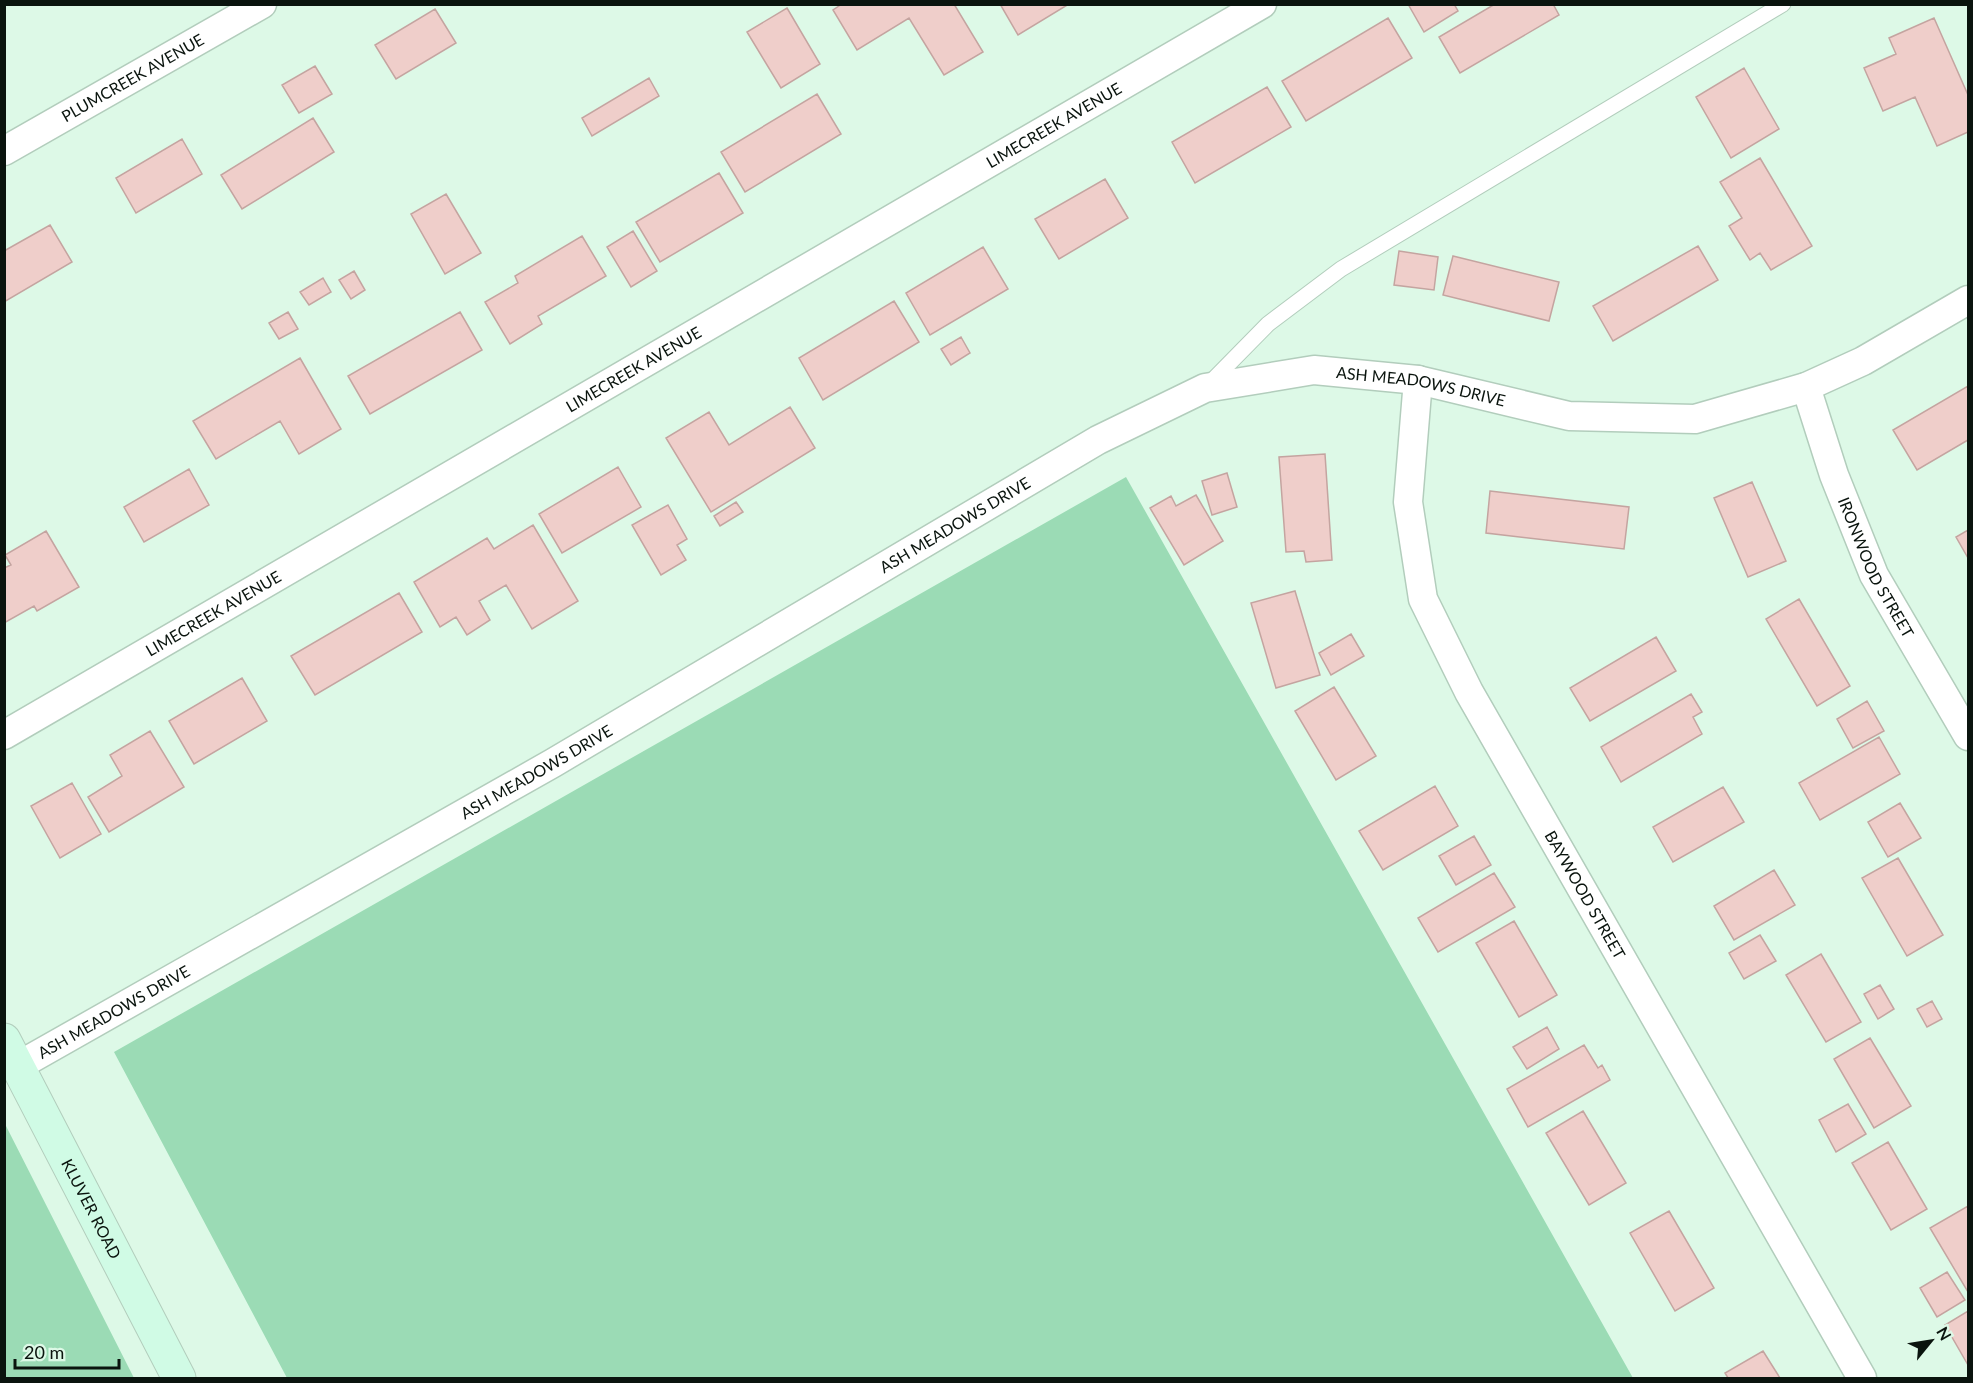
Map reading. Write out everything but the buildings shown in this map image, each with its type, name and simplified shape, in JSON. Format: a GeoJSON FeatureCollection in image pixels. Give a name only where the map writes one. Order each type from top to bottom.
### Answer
{"type":"FeatureCollection","features":[{"type":"Feature","properties":{"kind":"street","name":"PLUMCREEK AVENUE"},"geometry":{"type":"LineString","coordinates":[[4,151],[262,4]]}},
{"type":"Feature","properties":{"kind":"street","name":"LIMECREEK AVENUE"},"geometry":{"type":"LineString","coordinates":[[4,735],[1262,4]]}},
{"type":"Feature","properties":{"kind":"street","name":"ASH MEADOWS DRIVE"},"geometry":{"type":"LineString","coordinates":[[11,1053],[553,763],[1098,440],[1205,388],[1314,370],[1418,380],[1569,416],[1695,419],[1806,387],[1863,361],[1968,300]]}},
{"type":"Feature","properties":{"kind":"street","name":"BAYWOOD STREET"},"geometry":{"type":"LineString","coordinates":[[1418,380],[1408,502],[1423,599],[1469,692],[1862,1378]]}},
{"type":"Feature","properties":{"kind":"street","name":"IRONWOOD STREET"},"geometry":{"type":"LineString","coordinates":[[1806,387],[1834,475],[1874,575],[1968,736]]}},
{"type":"Feature","properties":{"kind":"street","name":"KLUVER ROAD"},"geometry":{"type":"LineString","coordinates":[[11,1053],[179,1378]]}},
{"type":"Feature","properties":{"kind":"lane"},"geometry":{"type":"LineString","coordinates":[[1205,388],[1268,324],[1341,269],[1783,4]]}},
{"type":"Feature","properties":{"kind":"green space"},"geometry":{"type":"Polygon","coordinates":[[[1126,477],[1633,1378],[287,1378],[114,1052],[1126,477]]]}},
{"type":"Feature","properties":{"kind":"green space"},"geometry":{"type":"Polygon","coordinates":[[[5,1124],[134,1378],[5,1378],[5,1124]]]}}]}
